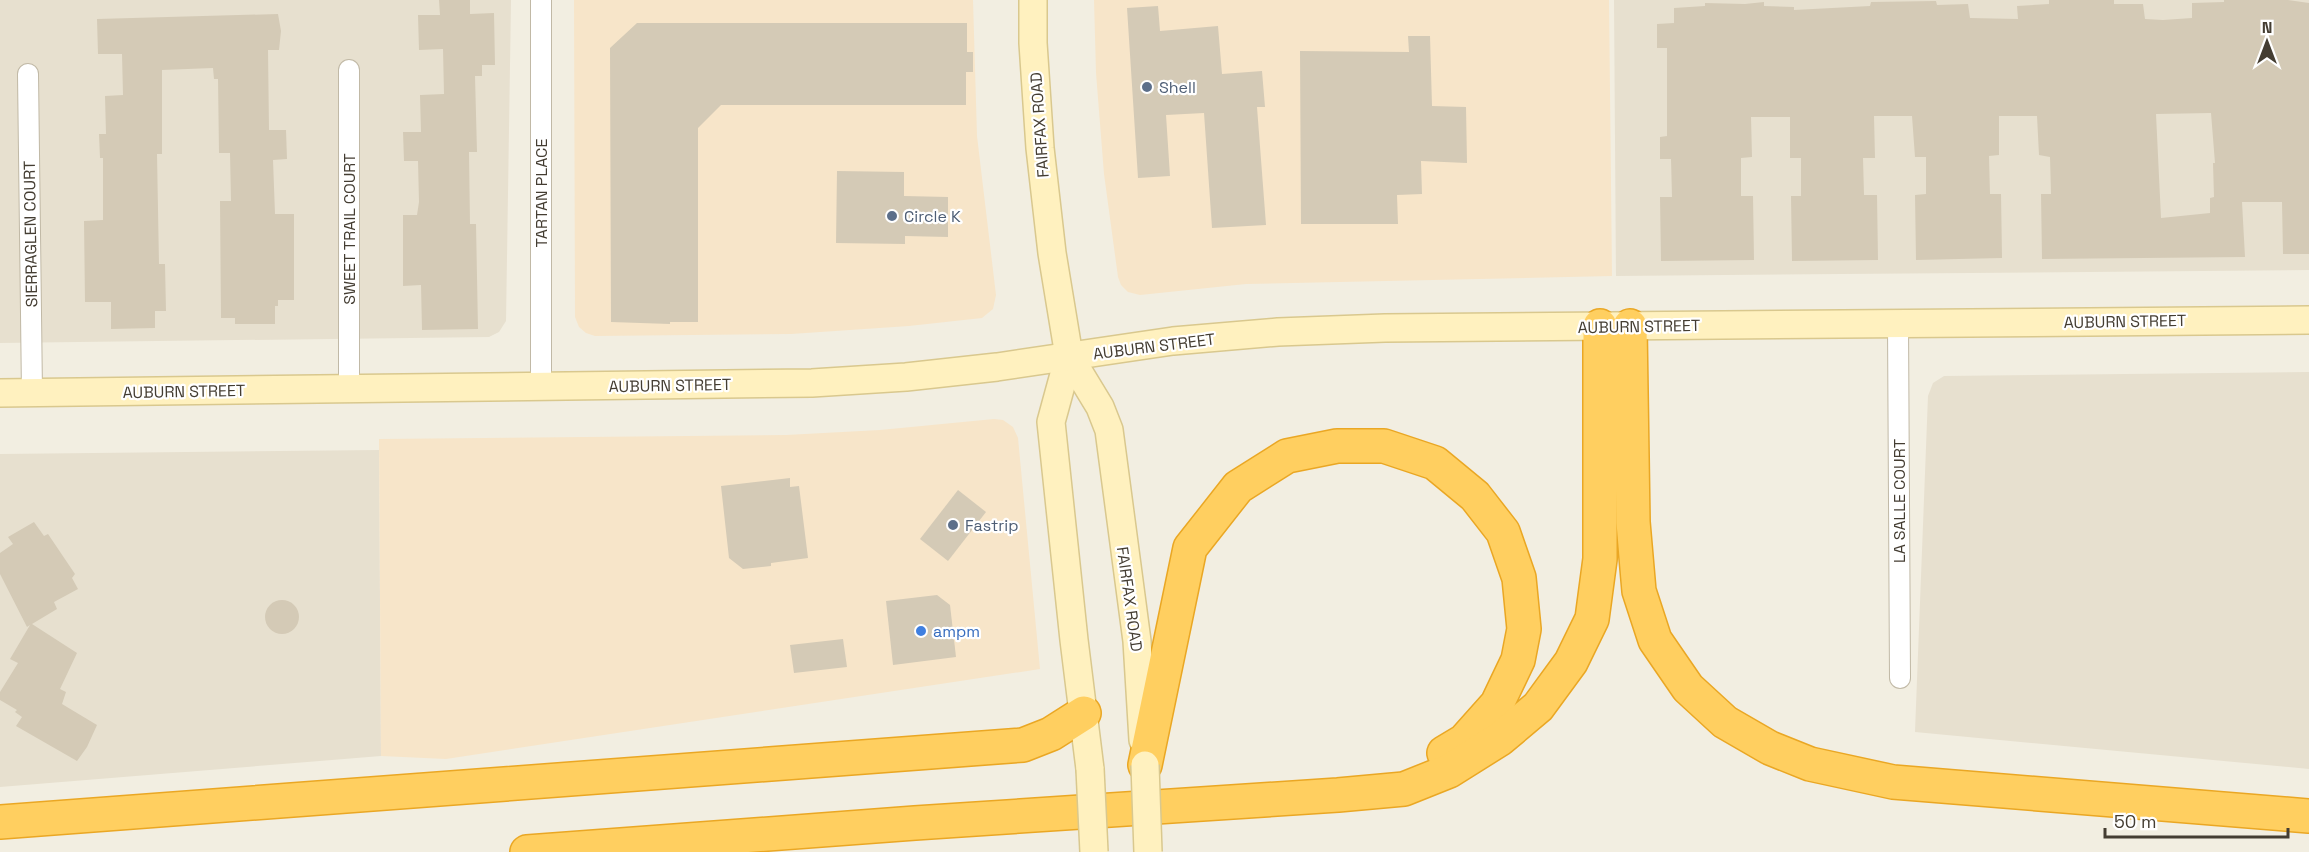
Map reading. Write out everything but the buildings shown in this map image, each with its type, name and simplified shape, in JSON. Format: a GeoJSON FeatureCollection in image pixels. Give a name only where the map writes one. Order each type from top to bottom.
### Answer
{"type":"FeatureCollection","features":[{"type":"Feature","properties":{"kind":"highway"},"geometry":{"type":"LineString","coordinates":[[527,852],[1338,795],[1404,789],[1449,771],[1500,739],[1538,707],[1571,662],[1592,619],[1600,559],[1615,326]]}},
{"type":"Feature","properties":{"kind":"highway"},"geometry":{"type":"LineString","coordinates":[[1615,326],[1639,591],[1655,640],[1688,688],[1725,722],[1770,748],[1810,764],[1893,782],[2309,816]]}},
{"type":"Feature","properties":{"kind":"highway"},"geometry":{"type":"LineString","coordinates":[[1145,765],[1190,548],[1238,487],[1287,456],[1336,446],[1384,446],[1435,463],[1475,496],[1503,532],[1519,578],[1524,629],[1518,660],[1497,704],[1464,741],[1427,764],[1338,795]]}},
{"type":"Feature","properties":{"kind":"highway"},"geometry":{"type":"LineString","coordinates":[[0,822],[1023,745],[1051,734],[1084,712]]}},
{"type":"Feature","properties":{"kind":"main road","name":"FAIRFAX ROAD"},"geometry":{"type":"LineString","coordinates":[[1033,0],[1033,43],[1040,148],[1052,253],[1069,357],[1100,407],[1109,430],[1137,641],[1148,852]]}},
{"type":"Feature","properties":{"kind":"main road","name":"AUBURN STREET"},"geometry":{"type":"LineString","coordinates":[[0,393],[747,385],[859,380],[997,368],[1173,341],[1278,332],[1385,328],[2309,320]]}},
{"type":"Feature","properties":{"kind":"main road","name":"FAIRFAX ROAD"},"geometry":{"type":"LineString","coordinates":[[1069,357],[1051,422],[1090,769],[1094,852]]}},
{"type":"Feature","properties":{"kind":"street","name":"TARTAN PLACE"},"geometry":{"type":"LineString","coordinates":[[541,0],[541,387]]}},
{"type":"Feature","properties":{"kind":"street","name":"SWEET TRAIL COURT"},"geometry":{"type":"LineString","coordinates":[[349,70],[349,389]]}},
{"type":"Feature","properties":{"kind":"street","name":"SIERRAGLEN COURT"},"geometry":{"type":"LineString","coordinates":[[28,74],[32,393]]}},
{"type":"Feature","properties":{"kind":"street","name":"LA SALLE COURT"},"geometry":{"type":"LineString","coordinates":[[1898,324],[1900,678]]}},
{"type":"Feature","properties":{"kind":"shaded area"},"geometry":{"type":"Polygon","coordinates":[[[0,0],[511,0],[506,321],[499,332],[489,337],[0,343],[0,0]]]}},
{"type":"Feature","properties":{"kind":"shaded area"},"geometry":{"type":"Polygon","coordinates":[[[574,0],[973,0],[977,136],[996,295],[993,309],[982,318],[909,326],[791,334],[595,336],[586,333],[579,327],[575,317],[574,0]]]}},
{"type":"Feature","properties":{"kind":"shaded area"},"geometry":{"type":"Polygon","coordinates":[[[1094,0],[1609,0],[1612,276],[1246,284],[1140,295],[1128,292],[1121,285],[1118,277],[1104,174],[1096,73],[1094,0]]]}},
{"type":"Feature","properties":{"kind":"shaded area"},"geometry":{"type":"Polygon","coordinates":[[[1614,0],[2309,0],[2309,270],[1616,276],[1614,0]]]}},
{"type":"Feature","properties":{"kind":"shaded area"},"geometry":{"type":"Polygon","coordinates":[[[2309,372],[2309,769],[1915,732],[1928,396],[1933,383],[1944,376],[2309,372]]]}},
{"type":"Feature","properties":{"kind":"shaded area"},"geometry":{"type":"Polygon","coordinates":[[[1003,420],[1013,427],[1018,438],[1040,669],[446,759],[381,756],[379,439],[786,435],[880,430],[1003,420]]]}},
{"type":"Feature","properties":{"kind":"shaded area"},"geometry":{"type":"Polygon","coordinates":[[[379,450],[381,756],[0,787],[0,454],[379,450]]]}},
{"type":"Feature","properties":{"kind":"place","name":"Shell"},"geometry":{"type":"Point","coordinates":[1147,87]}},
{"type":"Feature","properties":{"kind":"place","name":"Circle K"},"geometry":{"type":"Point","coordinates":[892,216]}},
{"type":"Feature","properties":{"kind":"place","name":"Fastrip"},"geometry":{"type":"Point","coordinates":[953,525]}},
{"type":"Feature","properties":{"kind":"place","name":"ampm"},"geometry":{"type":"Point","coordinates":[921,631]}}]}
